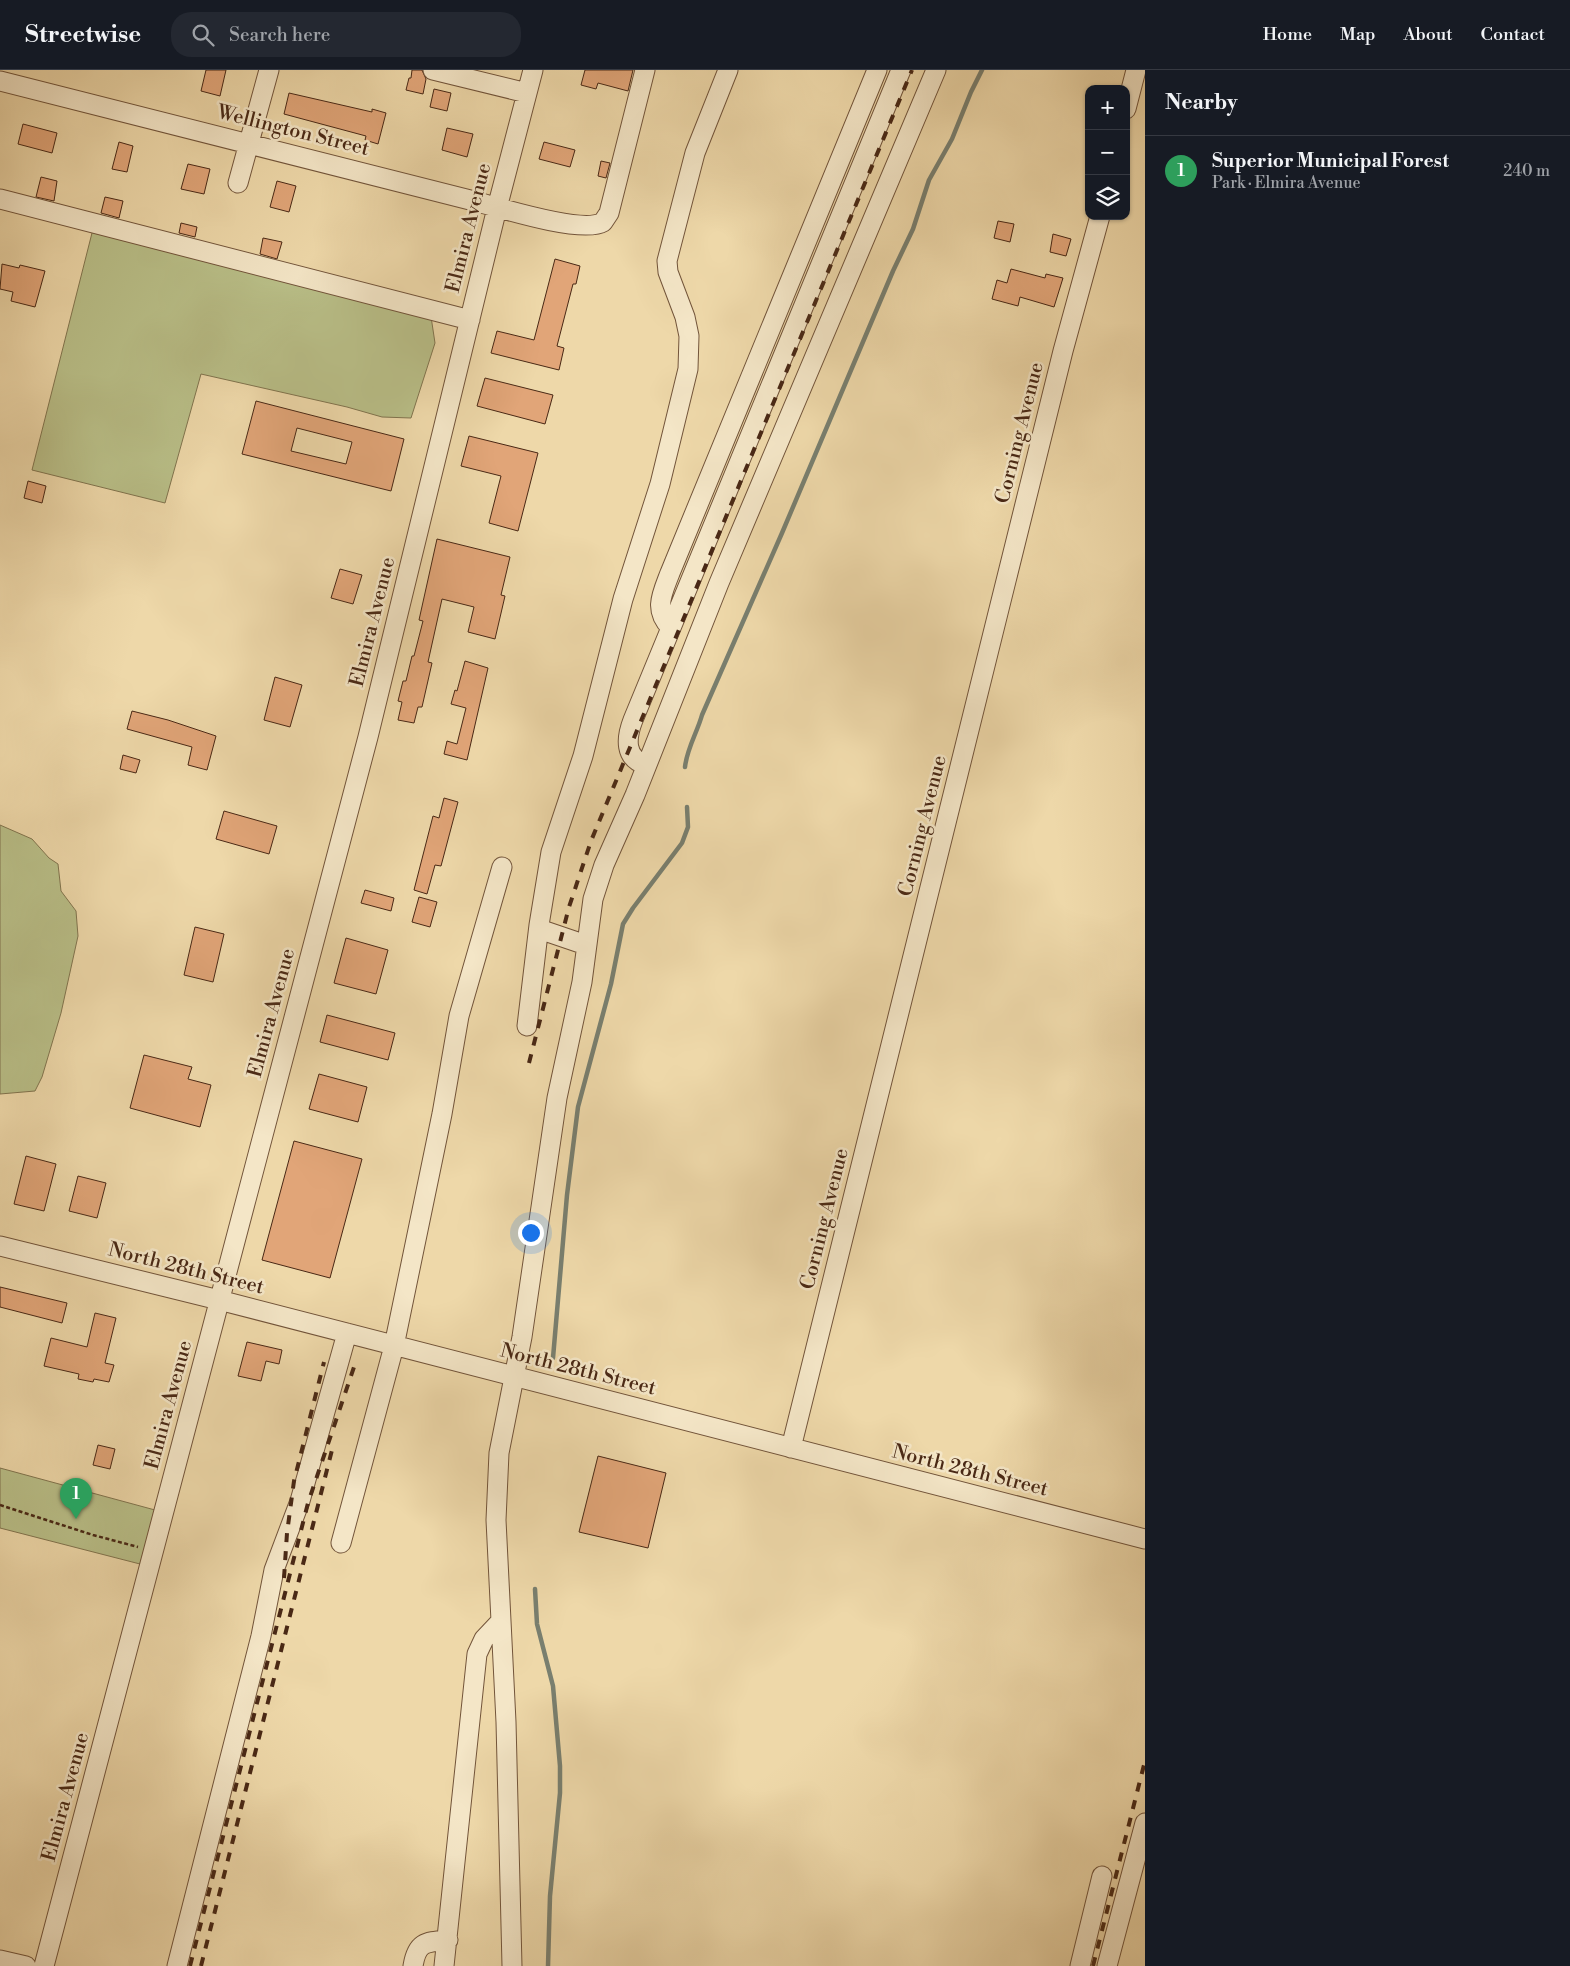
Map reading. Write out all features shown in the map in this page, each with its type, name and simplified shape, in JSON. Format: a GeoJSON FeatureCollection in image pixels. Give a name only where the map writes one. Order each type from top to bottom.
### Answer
{"type":"FeatureCollection","features":[{"type":"Feature","properties":{"kind":"street"},"geometry":{"type":"LineString","coordinates":[[0,82],[3,70]]}},
{"type":"Feature","properties":{"kind":"street"},"geometry":{"type":"LineString","coordinates":[[238,183],[269,70]]}},
{"type":"Feature","properties":{"kind":"street"},"geometry":{"type":"LineString","coordinates":[[433,70],[527,93]]}},
{"type":"Feature","properties":{"kind":"street","name":"Elmira Avenue"},"geometry":{"type":"LineString","coordinates":[[44,1966],[368,737],[497,208],[533,70]]}},
{"type":"Feature","properties":{"kind":"street","name":"Wellington Street"},"geometry":{"type":"LineString","coordinates":[[0,82],[248,142],[497,208],[574,225],[594,225],[600,224],[607,217],[645,70]]}},
{"type":"Feature","properties":{"kind":"street"},"geometry":{"type":"LineString","coordinates":[[527,1026],[538,929],[553,845],[582,756],[623,599],[660,484],[686,378],[689,360],[689,336],[685,317],[668,272],[667,261],[695,153],[728,70]]}},
{"type":"Feature","properties":{"kind":"street"},"geometry":{"type":"LineString","coordinates":[[671,628],[660,613],[665,586],[877,70]]}},
{"type":"Feature","properties":{"kind":"street"},"geometry":{"type":"LineString","coordinates":[[646,765],[633,756],[628,745],[628,736],[902,70]]}},
{"type":"Feature","properties":{"kind":"street"},"geometry":{"type":"LineString","coordinates":[[512,1966],[506,1722],[496,1520],[499,1453],[522,1337],[558,1098],[582,982],[586,945],[597,883],[719,583],[936,70]]}},
{"type":"Feature","properties":{"kind":"street"},"geometry":{"type":"LineString","coordinates":[[1130,93],[1136,70]]}},
{"type":"Feature","properties":{"kind":"street"},"geometry":{"type":"LineString","coordinates":[[0,199],[470,320]]}},
{"type":"Feature","properties":{"kind":"street","name":"Corning Avenue"},"geometry":{"type":"LineString","coordinates":[[791,1448],[1063,351],[1099,220]]}},
{"type":"Feature","properties":{"kind":"street"},"geometry":{"type":"LineString","coordinates":[[341,1543],[394,1346],[442,1114],[460,1016],[502,867]]}},
{"type":"Feature","properties":{"kind":"street"},"geometry":{"type":"LineString","coordinates":[[538,929],[586,945]]}},
{"type":"Feature","properties":{"kind":"street","name":"North 28th Street"},"geometry":{"type":"LineString","coordinates":[[0,1246],[220,1300],[1145,1539]]}},
{"type":"Feature","properties":{"kind":"street"},"geometry":{"type":"LineString","coordinates":[[177,1966],[261,1636],[274,1570],[305,1486],[347,1333]]}},
{"type":"Feature","properties":{"kind":"street"},"geometry":{"type":"LineString","coordinates":[[444,1966],[477,1654],[484,1639],[501,1621]]}},
{"type":"Feature","properties":{"kind":"street"},"geometry":{"type":"LineString","coordinates":[[1107,1966],[1145,1823]]}},
{"type":"Feature","properties":{"kind":"street"},"geometry":{"type":"LineString","coordinates":[[1080,1966],[1102,1876]]}},
{"type":"Feature","properties":{"kind":"street"},"geometry":{"type":"LineString","coordinates":[[413,1966],[419,1947],[425,1944],[448,1940]]}},
{"type":"Feature","properties":{"kind":"street"},"geometry":{"type":"LineString","coordinates":[[0,1960],[26,1966]]}},
{"type":"Feature","properties":{"kind":"path"},"geometry":{"type":"LineString","coordinates":[[0,1505],[93,1535],[154,1551]]}},
{"type":"Feature","properties":{"kind":"green space"},"geometry":{"type":"Polygon","coordinates":[[[93,229],[430,310],[435,343],[411,418],[382,417],[347,407],[201,374],[165,503],[32,470],[93,229]]]}},
{"type":"Feature","properties":{"kind":"green space"},"geometry":{"type":"Polygon","coordinates":[[[0,825],[32,839],[49,858],[58,864],[61,891],[76,911],[78,936],[61,1013],[42,1077],[35,1091],[0,1094],[0,825]]]}},
{"type":"Feature","properties":{"kind":"green space"},"geometry":{"type":"Polygon","coordinates":[[[0,1468],[155,1510],[140,1564],[0,1528],[0,1468]]]}},
{"type":"Feature","properties":{"kind":"building"},"geometry":{"type":"Polygon","coordinates":[[[206,70],[226,70],[220,96],[201,91],[206,70]]]}},
{"type":"Feature","properties":{"kind":"building"},"geometry":{"type":"Polygon","coordinates":[[[412,70],[422,70],[426,79],[423,94],[406,90],[412,70]]]}},
{"type":"Feature","properties":{"kind":"building"},"geometry":{"type":"Polygon","coordinates":[[[585,70],[633,70],[628,91],[598,83],[596,89],[581,85],[585,70]]]}},
{"type":"Feature","properties":{"kind":"building"},"geometry":{"type":"Polygon","coordinates":[[[434,89],[451,93],[447,111],[430,107],[434,89]]]}},
{"type":"Feature","properties":{"kind":"building"},"geometry":{"type":"Polygon","coordinates":[[[289,93],[372,112],[372,109],[386,113],[378,144],[365,140],[366,136],[284,114],[289,93]]]}},
{"type":"Feature","properties":{"kind":"building"},"geometry":{"type":"Polygon","coordinates":[[[23,124],[57,133],[52,153],[18,144],[23,124]]]}},
{"type":"Feature","properties":{"kind":"building"},"geometry":{"type":"Polygon","coordinates":[[[447,128],[473,134],[467,157],[442,150],[447,128]]]}},
{"type":"Feature","properties":{"kind":"building"},"geometry":{"type":"Polygon","coordinates":[[[119,142],[133,146],[127,172],[112,169],[119,142]]]}},
{"type":"Feature","properties":{"kind":"building"},"geometry":{"type":"Polygon","coordinates":[[[544,142],[575,150],[570,167],[539,159],[544,142]]]}},
{"type":"Feature","properties":{"kind":"building"},"geometry":{"type":"Polygon","coordinates":[[[601,161],[610,163],[606,178],[598,176],[601,161]]]}},
{"type":"Feature","properties":{"kind":"building"},"geometry":{"type":"Polygon","coordinates":[[[188,164],[210,169],[204,194],[181,189],[188,164]]]}},
{"type":"Feature","properties":{"kind":"building"},"geometry":{"type":"Polygon","coordinates":[[[41,177],[57,181],[54,201],[36,197],[41,177]]]}},
{"type":"Feature","properties":{"kind":"building"},"geometry":{"type":"Polygon","coordinates":[[[277,181],[296,186],[289,212],[270,207],[277,181]]]}},
{"type":"Feature","properties":{"kind":"building"},"geometry":{"type":"Polygon","coordinates":[[[105,197],[123,201],[119,218],[101,213],[105,197]]]}},
{"type":"Feature","properties":{"kind":"building"},"geometry":{"type":"Polygon","coordinates":[[[998,221],[1014,224],[1010,242],[994,238],[998,221]]]}},
{"type":"Feature","properties":{"kind":"building"},"geometry":{"type":"Polygon","coordinates":[[[181,223],[197,227],[195,237],[179,233],[181,223]]]}},
{"type":"Feature","properties":{"kind":"building"},"geometry":{"type":"Polygon","coordinates":[[[1053,234],[1071,239],[1066,256],[1050,252],[1053,234]]]}},
{"type":"Feature","properties":{"kind":"building"},"geometry":{"type":"Polygon","coordinates":[[[263,238],[282,242],[277,259],[260,254],[263,238]]]}},
{"type":"Feature","properties":{"kind":"building"},"geometry":{"type":"Polygon","coordinates":[[[555,259],[580,266],[576,284],[573,284],[557,346],[564,348],[559,370],[491,353],[497,331],[534,340],[555,259]]]}},
{"type":"Feature","properties":{"kind":"building"},"geometry":{"type":"Polygon","coordinates":[[[2,264],[19,268],[20,265],[45,271],[35,307],[11,301],[13,292],[0,289],[2,264]]]}},
{"type":"Feature","properties":{"kind":"building"},"geometry":{"type":"Polygon","coordinates":[[[1011,269],[1045,278],[1046,274],[1063,278],[1054,307],[1020,297],[1018,306],[992,299],[997,280],[1007,283],[1011,269]]]}},
{"type":"Feature","properties":{"kind":"building"},"geometry":{"type":"Polygon","coordinates":[[[485,378],[553,395],[545,424],[477,406],[485,378]]]}},
{"type":"Feature","properties":{"kind":"building"},"geometry":{"type":"Polygon","coordinates":[[[256,401],[404,439],[391,491],[242,454],[256,401]],[[297,428],[291,451],[346,464],[352,442],[297,428]]]}},
{"type":"Feature","properties":{"kind":"building"},"geometry":{"type":"Polygon","coordinates":[[[469,436],[538,453],[518,531],[489,523],[501,476],[461,466],[469,436]]]}},
{"type":"Feature","properties":{"kind":"building"},"geometry":{"type":"Polygon","coordinates":[[[28,481],[46,486],[42,503],[24,498],[28,481]]]}},
{"type":"Feature","properties":{"kind":"building"},"geometry":{"type":"Polygon","coordinates":[[[437,539],[510,557],[501,595],[505,596],[495,639],[468,632],[474,607],[442,599],[428,662],[432,663],[422,707],[418,707],[414,723],[398,720],[402,702],[398,701],[403,681],[406,681],[412,656],[414,656],[423,621],[419,620],[437,539]]]}},
{"type":"Feature","properties":{"kind":"building"},"geometry":{"type":"Polygon","coordinates":[[[340,569],[362,575],[353,604],[331,598],[340,569]]]}},
{"type":"Feature","properties":{"kind":"building"},"geometry":{"type":"Polygon","coordinates":[[[465,661],[488,668],[467,760],[444,754],[447,741],[457,744],[466,708],[451,704],[455,690],[457,691],[465,661]]]}},
{"type":"Feature","properties":{"kind":"building"},"geometry":{"type":"Polygon","coordinates":[[[275,677],[302,685],[290,727],[264,720],[275,677]]]}},
{"type":"Feature","properties":{"kind":"building"},"geometry":{"type":"Polygon","coordinates":[[[132,711],[168,720],[216,736],[207,770],[188,765],[192,747],[127,729],[132,711]]]}},
{"type":"Feature","properties":{"kind":"building"},"geometry":{"type":"Polygon","coordinates":[[[123,755],[140,760],[136,773],[120,769],[123,755]]]}},
{"type":"Feature","properties":{"kind":"building"},"geometry":{"type":"Polygon","coordinates":[[[444,798],[458,802],[441,866],[435,865],[427,894],[414,890],[433,816],[439,818],[444,798]]]}},
{"type":"Feature","properties":{"kind":"building"},"geometry":{"type":"Polygon","coordinates":[[[224,811],[277,826],[269,854],[216,839],[224,811]]]}},
{"type":"Feature","properties":{"kind":"building"},"geometry":{"type":"Polygon","coordinates":[[[365,890],[394,898],[391,911],[361,903],[365,890]]]}},
{"type":"Feature","properties":{"kind":"building"},"geometry":{"type":"Polygon","coordinates":[[[419,897],[437,902],[430,927],[412,922],[419,897]]]}},
{"type":"Feature","properties":{"kind":"building"},"geometry":{"type":"Polygon","coordinates":[[[195,927],[224,934],[213,982],[184,975],[195,927]]]}},
{"type":"Feature","properties":{"kind":"building"},"geometry":{"type":"Polygon","coordinates":[[[346,938],[388,950],[376,994],[334,983],[346,938]]]}},
{"type":"Feature","properties":{"kind":"building"},"geometry":{"type":"Polygon","coordinates":[[[327,1015],[395,1033],[388,1060],[320,1042],[327,1015]]]}},
{"type":"Feature","properties":{"kind":"building"},"geometry":{"type":"Polygon","coordinates":[[[144,1055],[192,1067],[188,1079],[211,1085],[200,1127],[130,1108],[144,1055]]]}},
{"type":"Feature","properties":{"kind":"building"},"geometry":{"type":"Polygon","coordinates":[[[319,1074],[367,1087],[358,1122],[309,1109],[319,1074]]]}},
{"type":"Feature","properties":{"kind":"building"},"geometry":{"type":"Polygon","coordinates":[[[294,1141],[362,1159],[330,1278],[262,1260],[294,1141]]]}},
{"type":"Feature","properties":{"kind":"building"},"geometry":{"type":"Polygon","coordinates":[[[26,1156],[56,1164],[44,1211],[14,1204],[26,1156]]]}},
{"type":"Feature","properties":{"kind":"building"},"geometry":{"type":"Polygon","coordinates":[[[78,1176],[106,1183],[97,1218],[69,1211],[78,1176]]]}},
{"type":"Feature","properties":{"kind":"building"},"geometry":{"type":"Polygon","coordinates":[[[0,1287],[67,1303],[62,1323],[0,1307],[0,1287]]]}},
{"type":"Feature","properties":{"kind":"building"},"geometry":{"type":"Polygon","coordinates":[[[95,1313],[116,1318],[105,1363],[114,1365],[109,1382],[94,1379],[93,1382],[78,1379],[79,1374],[44,1366],[51,1338],[87,1347],[95,1313]]]}},
{"type":"Feature","properties":{"kind":"building"},"geometry":{"type":"Polygon","coordinates":[[[247,1342],[282,1350],[279,1364],[266,1361],[261,1381],[238,1376],[247,1342]]]}},
{"type":"Feature","properties":{"kind":"building"},"geometry":{"type":"Polygon","coordinates":[[[98,1445],[115,1449],[110,1469],[93,1465],[98,1445]]]}},
{"type":"Feature","properties":{"kind":"building"},"geometry":{"type":"Polygon","coordinates":[[[598,1456],[666,1473],[648,1548],[579,1532],[598,1456]]]}},
{"type":"Feature","properties":{"kind":"waterway"},"geometry":{"type":"LineString","coordinates":[[685,767],[702,715],[782,533],[893,271],[913,229],[929,180],[952,139],[982,70]]}},
{"type":"Feature","properties":{"kind":"waterway"},"geometry":{"type":"LineString","coordinates":[[553,1358],[567,1195],[578,1107],[611,984],[623,924],[682,843],[688,827],[687,807]]}},
{"type":"Feature","properties":{"kind":"waterway"},"geometry":{"type":"LineString","coordinates":[[535,1589],[537,1624],[553,1686],[560,1766],[560,1793],[550,1896],[548,1966]]}},
{"type":"Feature","properties":{"kind":"railway"},"geometry":{"type":"LineString","coordinates":[[529,1063],[569,907],[591,841],[912,70]]}},
{"type":"Feature","properties":{"kind":"railway"},"geometry":{"type":"LineString","coordinates":[[284,1578],[287,1533],[294,1481],[324,1362]]}},
{"type":"Feature","properties":{"kind":"railway"},"geometry":{"type":"LineString","coordinates":[[190,1966],[308,1503],[354,1367]]}},
{"type":"Feature","properties":{"kind":"railway"},"geometry":{"type":"LineString","coordinates":[[201,1966],[332,1450]]}},
{"type":"Feature","properties":{"kind":"railway"},"geometry":{"type":"LineString","coordinates":[[1093,1966],[1145,1761]]}},
{"type":"Feature","properties":{"kind":"place","name":"Superior Municipal Forest"},"geometry":{"type":"Point","coordinates":[76,1519]}}]}
